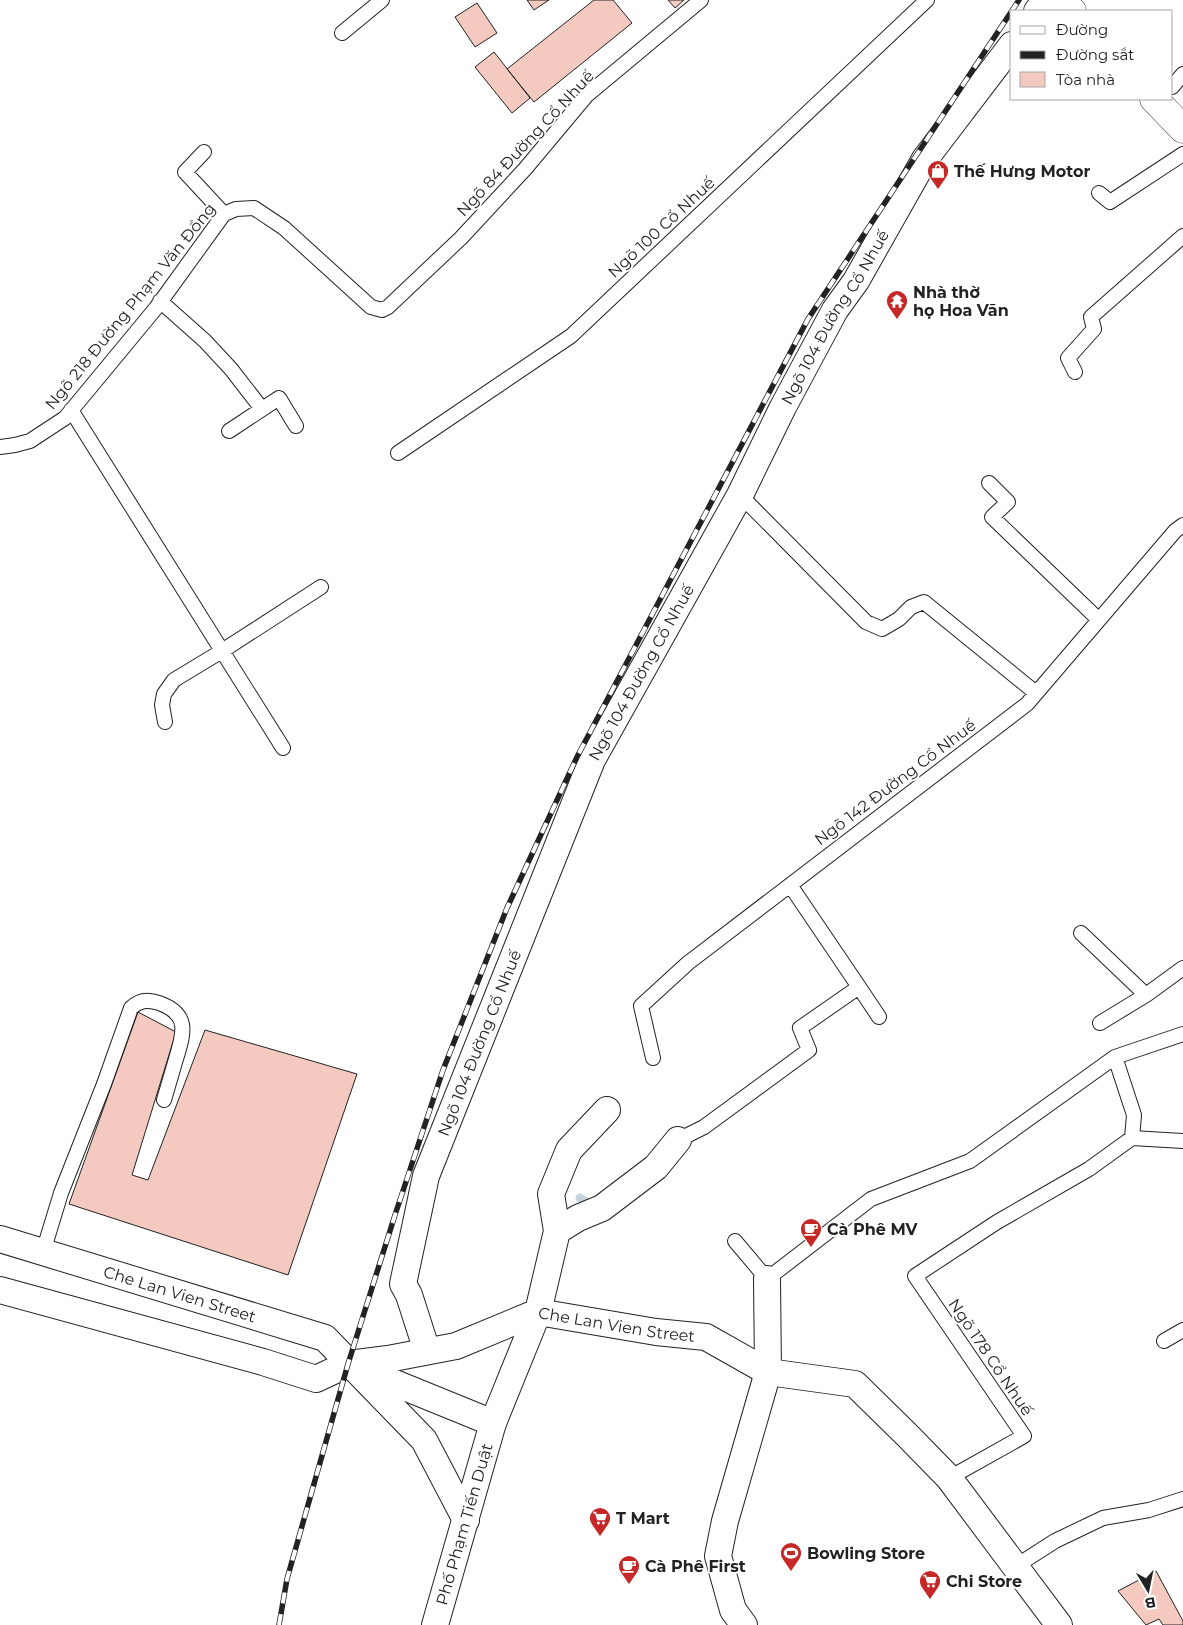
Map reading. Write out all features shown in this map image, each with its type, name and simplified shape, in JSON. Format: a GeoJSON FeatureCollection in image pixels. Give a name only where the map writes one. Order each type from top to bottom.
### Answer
{"type":"FeatureCollection","features":[{"type":"Feature","properties":{"kind":"main road"},"geometry":{"type":"LineString","coordinates":[[1061,0],[1071,10]]}},
{"type":"Feature","properties":{"kind":"main road"},"geometry":{"type":"LineString","coordinates":[[1163,100],[1183,129]]}},
{"type":"Feature","properties":{"kind":"street"},"geometry":{"type":"LineString","coordinates":[[1038,10],[1046,0]]}},
{"type":"Feature","properties":{"kind":"street","name":"Ngõ 104 Đường Cổ Nhuế"},"geometry":{"type":"LineString","coordinates":[[427,1351],[403,1284],[426,1176],[592,760],[740,494],[783,407],[835,310],[856,281],[925,159],[1010,48]]}},
{"type":"Feature","properties":{"kind":"street"},"geometry":{"type":"LineString","coordinates":[[0,1290],[264,1362],[316,1379],[348,1364],[456,1346],[538,1312],[557,1231],[551,1194],[569,1150],[607,1110]]}},
{"type":"Feature","properties":{"kind":"street"},"geometry":{"type":"LineString","coordinates":[[557,1231],[578,1218],[602,1208],[656,1168],[678,1140]]}},
{"type":"Feature","properties":{"kind":"street","name":"Che Lan Vien Street"},"geometry":{"type":"LineString","coordinates":[[0,1239],[325,1338],[348,1364],[493,1424],[538,1312],[656,1332],[706,1337],[768,1372],[854,1384],[908,1435],[949,1478],[1060,1625]]}},
{"type":"Feature","properties":{"kind":"street"},"geometry":{"type":"LineString","coordinates":[[744,1625],[734,1610],[718,1556],[725,1521],[768,1372],[767,1279]]}},
{"type":"Feature","properties":{"kind":"street"},"geometry":{"type":"LineString","coordinates":[[348,1364],[424,1440],[466,1520]]}},
{"type":"Feature","properties":{"kind":"street","name":"Phố Phạm Tiến Duật"},"geometry":{"type":"LineString","coordinates":[[435,1625],[493,1424]]}},
{"type":"Feature","properties":{"kind":"lane"},"geometry":{"type":"LineString","coordinates":[[342,33],[382,0]]}},
{"type":"Feature","properties":{"kind":"lane","name":"Ngõ 84 Đường Cổ Nhuế"},"geometry":{"type":"LineString","coordinates":[[377,309],[382,310],[397,300],[461,238],[525,169],[588,95],[701,0]]}},
{"type":"Feature","properties":{"kind":"lane","name":"Ngõ 100 Cổ Nhuế"},"geometry":{"type":"LineString","coordinates":[[398,453],[571,336],[927,0]]}},
{"type":"Feature","properties":{"kind":"lane"},"geometry":{"type":"LineString","coordinates":[[1173,84],[1183,74]]}},
{"type":"Feature","properties":{"kind":"lane"},"geometry":{"type":"LineString","coordinates":[[204,152],[185,172],[224,214]]}},
{"type":"Feature","properties":{"kind":"lane"},"geometry":{"type":"LineString","coordinates":[[1098,193],[1110,202],[1183,154]]}},
{"type":"Feature","properties":{"kind":"lane","name":"Ngõ 218 Đường Phạm Văn Đồng"},"geometry":{"type":"LineString","coordinates":[[0,447],[30,441],[65,418],[160,302],[224,214],[236,209],[254,208],[284,228],[371,307],[377,309]]}},
{"type":"Feature","properties":{"kind":"lane"},"geometry":{"type":"LineString","coordinates":[[1074,372],[1068,358],[1094,329],[1091,317],[1183,236]]}},
{"type":"Feature","properties":{"kind":"lane"},"geometry":{"type":"LineString","coordinates":[[160,302],[205,340],[231,369],[262,409]]}},
{"type":"Feature","properties":{"kind":"lane"},"geometry":{"type":"LineString","coordinates":[[229,431],[280,398],[296,426]]}},
{"type":"Feature","properties":{"kind":"lane"},"geometry":{"type":"LineString","coordinates":[[71,410],[282,748]]}},
{"type":"Feature","properties":{"kind":"lane"},"geometry":{"type":"LineString","coordinates":[[989,483],[1008,502],[992,517],[1099,620]]}},
{"type":"Feature","properties":{"kind":"lane"},"geometry":{"type":"LineString","coordinates":[[740,494],[866,622],[882,629],[899,619],[911,607],[924,602],[1036,693]]}},
{"type":"Feature","properties":{"kind":"lane","name":"Ngõ 142 Đường Cổ Nhuế"},"geometry":{"type":"LineString","coordinates":[[653,1058],[641,1006],[688,963],[1027,704],[1175,531],[1183,525]]}},
{"type":"Feature","properties":{"kind":"lane"},"geometry":{"type":"LineString","coordinates":[[165,722],[162,705],[164,694],[174,680],[222,652],[321,587]]}},
{"type":"Feature","properties":{"kind":"lane"},"geometry":{"type":"LineString","coordinates":[[790,885],[879,1017]]}},
{"type":"Feature","properties":{"kind":"lane"},"geometry":{"type":"LineString","coordinates":[[1081,933],[1146,995]]}},
{"type":"Feature","properties":{"kind":"lane"},"geometry":{"type":"LineString","coordinates":[[1100,1023],[1146,995],[1183,968]]}},
{"type":"Feature","properties":{"kind":"lane"},"geometry":{"type":"LineString","coordinates":[[678,1140],[704,1127],[809,1050],[800,1028],[859,987]]}},
{"type":"Feature","properties":{"kind":"lane"},"geometry":{"type":"LineString","coordinates":[[43,1252],[61,1192],[104,1084],[131,1008],[138,1002],[152,1000],[165,1005],[177,1012],[182,1021],[183,1036],[164,1100]]}},
{"type":"Feature","properties":{"kind":"lane"},"geometry":{"type":"LineString","coordinates":[[735,1241],[767,1279],[871,1199],[970,1161],[1115,1057],[1183,1034]]}},
{"type":"Feature","properties":{"kind":"lane"},"geometry":{"type":"LineString","coordinates":[[1115,1057],[1134,1115],[1132,1138],[1183,1141]]}},
{"type":"Feature","properties":{"kind":"lane","name":"Ngõ 178 Cổ Nhuế"},"geometry":{"type":"LineString","coordinates":[[949,1478],[1024,1436],[915,1276],[997,1222],[1089,1170],[1132,1138]]}},
{"type":"Feature","properties":{"kind":"lane"},"geometry":{"type":"LineString","coordinates":[[1164,1341],[1183,1330]]}},
{"type":"Feature","properties":{"kind":"lane"},"geometry":{"type":"LineString","coordinates":[[1016,1566],[1055,1541],[1103,1518],[1149,1510],[1183,1499]]}},
{"type":"Feature","properties":{"kind":"building"},"geometry":{"type":"Polygon","coordinates":[[[527,0],[549,0],[534,10],[527,0]]]}},
{"type":"Feature","properties":{"kind":"building"},"geometry":{"type":"Polygon","coordinates":[[[594,0],[613,0],[632,23],[534,102],[507,69],[594,0]]]}},
{"type":"Feature","properties":{"kind":"building"},"geometry":{"type":"Polygon","coordinates":[[[668,0],[684,0],[675,8],[668,0]]]}},
{"type":"Feature","properties":{"kind":"building"},"geometry":{"type":"Polygon","coordinates":[[[477,3],[497,33],[475,47],[455,17],[477,3]]]}},
{"type":"Feature","properties":{"kind":"building"},"geometry":{"type":"Polygon","coordinates":[[[494,52],[530,98],[512,113],[475,67],[494,52]]]}},
{"type":"Feature","properties":{"kind":"building"},"geometry":{"type":"Polygon","coordinates":[[[138,1012],[176,1032],[132,1175],[148,1180],[205,1030],[357,1074],[288,1275],[69,1204],[138,1012]]]}},
{"type":"Feature","properties":{"kind":"building"},"geometry":{"type":"Polygon","coordinates":[[[1156,1571],[1183,1621],[1183,1625],[1163,1625],[1159,1619],[1146,1625],[1118,1591],[1156,1571]]]}},
{"type":"Feature","properties":{"kind":"waterway"},"geometry":{"type":"LineString","coordinates":[[580,1198],[591,1205],[594,1203]]}},
{"type":"Feature","properties":{"kind":"railway"},"geometry":{"type":"LineString","coordinates":[[1012,10],[1019,0]]}},
{"type":"Feature","properties":{"kind":"railway"},"geometry":{"type":"LineString","coordinates":[[279,1625],[287,1579],[348,1364],[395,1215],[443,1070],[507,908],[577,757],[808,319],[1010,14]]}},
{"type":"Feature","properties":{"kind":"place","name":"Thế Hưng Motor"},"geometry":{"type":"Point","coordinates":[938,190]}},
{"type":"Feature","properties":{"kind":"place","name":"Nhà thờ họ Hoa Văn"},"geometry":{"type":"Point","coordinates":[897,320]}},
{"type":"Feature","properties":{"kind":"place","name":"Cà Phê MV"},"geometry":{"type":"Point","coordinates":[811,1248]}},
{"type":"Feature","properties":{"kind":"place","name":"T Mart"},"geometry":{"type":"Point","coordinates":[600,1537]}},
{"type":"Feature","properties":{"kind":"place","name":"Bowling Store"},"geometry":{"type":"Point","coordinates":[791,1572]}},
{"type":"Feature","properties":{"kind":"place","name":"Cà Phê First"},"geometry":{"type":"Point","coordinates":[629,1585]}},
{"type":"Feature","properties":{"kind":"place","name":"Chi Store"},"geometry":{"type":"Point","coordinates":[930,1600]}}]}
